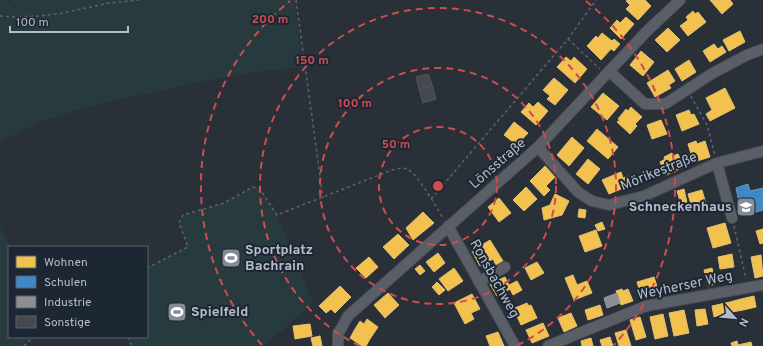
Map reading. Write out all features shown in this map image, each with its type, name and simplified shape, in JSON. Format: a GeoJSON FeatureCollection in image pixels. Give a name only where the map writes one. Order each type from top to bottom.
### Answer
{"type":"FeatureCollection","features":[{"type":"Feature","properties":{"kind":"street","name":"Lönsstraße"},"geometry":{"type":"LineString","coordinates":[[338,346],[338,334],[348,316],[446,222],[538,148],[647,31],[680,0]]}},
{"type":"Feature","properties":{"kind":"street"},"geometry":{"type":"LineString","coordinates":[[608,73],[645,104],[665,104],[713,73],[747,55],[763,49]]}},
{"type":"Feature","properties":{"kind":"street","name":"Mörikestraße"},"geometry":{"type":"LineString","coordinates":[[538,148],[578,192],[592,201],[609,205],[644,196],[717,163],[763,151]]}},
{"type":"Feature","properties":{"kind":"street"},"geometry":{"type":"LineString","coordinates":[[717,163],[732,218]]}},
{"type":"Feature","properties":{"kind":"street","name":"Ronsbachweg"},"geometry":{"type":"LineString","coordinates":[[446,222],[515,346]]}},
{"type":"Feature","properties":{"kind":"street"},"geometry":{"type":"LineString","coordinates":[[479,282],[506,267]]}},
{"type":"Feature","properties":{"kind":"street","name":"Weyherser Weg"},"geometry":{"type":"LineString","coordinates":[[548,346],[646,306],[763,285]]}},
{"type":"Feature","properties":{"kind":"path"},"geometry":{"type":"LineString","coordinates":[[0,16],[40,16],[63,13],[109,3],[140,0]]}},
{"type":"Feature","properties":{"kind":"path"},"geometry":{"type":"LineString","coordinates":[[296,0],[323,198]]}},
{"type":"Feature","properties":{"kind":"path"},"geometry":{"type":"LineString","coordinates":[[431,200],[488,131],[568,39],[596,0]]}},
{"type":"Feature","properties":{"kind":"path"},"geometry":{"type":"LineString","coordinates":[[568,39],[608,73]]}},
{"type":"Feature","properties":{"kind":"path"},"geometry":{"type":"LineString","coordinates":[[687,89],[707,125],[717,163]]}},
{"type":"Feature","properties":{"kind":"path"},"geometry":{"type":"LineString","coordinates":[[148,267],[188,247],[179,223],[183,215],[224,203],[253,187],[260,189],[277,215],[392,170],[406,168],[411,171],[446,222]]}},
{"type":"Feature","properties":{"kind":"path"},"geometry":{"type":"LineString","coordinates":[[732,218],[743,270]]}},
{"type":"Feature","properties":{"kind":"path"},"geometry":{"type":"LineString","coordinates":[[24,346],[32,338]]}},
{"type":"Feature","properties":{"kind":"green space"},"geometry":{"type":"Polygon","coordinates":[[[0,0],[9,0],[15,8],[16,14],[16,7],[10,0],[294,0],[303,67],[256,72],[214,79],[95,105],[46,120],[0,141],[0,17],[15,18],[0,16],[0,0]]]}},
{"type":"Feature","properties":{"kind":"green space","name":"Sportplatz Bachrain"},"geometry":{"type":"Polygon","coordinates":[[[253,187],[260,189],[277,215],[313,303],[264,346],[132,346],[128,338],[148,338],[148,267],[188,247],[179,223],[183,215],[224,203],[253,187]]]}},
{"type":"Feature","properties":{"kind":"green space"},"geometry":{"type":"Polygon","coordinates":[[[0,227],[10,246],[8,246],[8,338],[30,338],[21,346],[0,346],[0,227]]]}},
{"type":"Feature","properties":{"kind":"building: Wohnen"},"geometry":{"type":"Polygon","coordinates":[[[645,0],[651,6],[638,20],[626,9],[630,5],[626,1],[645,0]]]}},
{"type":"Feature","properties":{"kind":"building: Wohnen"},"geometry":{"type":"Polygon","coordinates":[[[710,0],[730,0],[733,4],[722,14],[710,0]]]}},
{"type":"Feature","properties":{"kind":"building: Wohnen"},"geometry":{"type":"Polygon","coordinates":[[[693,11],[695,14],[698,12],[706,22],[688,36],[680,26],[688,20],[686,17],[693,11]]]}},
{"type":"Feature","properties":{"kind":"building: Wohnen"},"geometry":{"type":"Polygon","coordinates":[[[626,17],[634,24],[621,39],[610,28],[617,20],[620,23],[626,17]]]}},
{"type":"Feature","properties":{"kind":"building: Wohnen"},"geometry":{"type":"Polygon","coordinates":[[[668,28],[680,40],[667,52],[655,40],[668,28]]]}},
{"type":"Feature","properties":{"kind":"building: Wohnen"},"geometry":{"type":"Polygon","coordinates":[[[740,31],[745,42],[729,51],[723,40],[740,31]]]}},
{"type":"Feature","properties":{"kind":"building: Wohnen"},"geometry":{"type":"Polygon","coordinates":[[[602,33],[612,41],[614,39],[620,44],[614,51],[611,49],[601,60],[587,46],[596,36],[598,38],[602,33]]]}},
{"type":"Feature","properties":{"kind":"building: Wohnen"},"geometry":{"type":"Polygon","coordinates":[[[714,44],[718,49],[722,46],[726,52],[710,62],[703,51],[714,44]]]}},
{"type":"Feature","properties":{"kind":"building: Wohnen"},"geometry":{"type":"Polygon","coordinates":[[[641,51],[648,57],[637,71],[630,65],[641,51]]]}},
{"type":"Feature","properties":{"kind":"building: Wohnen"},"geometry":{"type":"Polygon","coordinates":[[[566,57],[571,61],[574,57],[587,69],[575,83],[557,67],[566,57]]]}},
{"type":"Feature","properties":{"kind":"building: Wohnen"},"geometry":{"type":"Polygon","coordinates":[[[648,57],[654,62],[643,76],[637,71],[648,57]]]}},
{"type":"Feature","properties":{"kind":"building: Wohnen"},"geometry":{"type":"Polygon","coordinates":[[[689,60],[696,72],[682,81],[675,69],[689,60]]]}},
{"type":"Feature","properties":{"kind":"building: Wohnen"},"geometry":{"type":"Polygon","coordinates":[[[668,70],[675,81],[669,85],[671,88],[655,97],[647,83],[668,70]]]}},
{"type":"Feature","properties":{"kind":"building: Wohnen"},"geometry":{"type":"Polygon","coordinates":[[[554,78],[568,90],[555,105],[547,99],[550,96],[543,90],[554,78]]]}},
{"type":"Feature","properties":{"kind":"building: Wohnen"},"geometry":{"type":"Polygon","coordinates":[[[725,88],[735,108],[710,121],[706,114],[712,110],[706,98],[725,88]]]}},
{"type":"Feature","properties":{"kind":"building: Wohnen"},"geometry":{"type":"Polygon","coordinates":[[[603,93],[619,106],[607,120],[591,107],[603,93]]]}},
{"type":"Feature","properties":{"kind":"building: Wohnen"},"geometry":{"type":"Polygon","coordinates":[[[538,102],[548,111],[536,125],[521,112],[529,103],[533,107],[538,102]]]}},
{"type":"Feature","properties":{"kind":"building: Wohnen"},"geometry":{"type":"Polygon","coordinates":[[[631,107],[642,117],[635,124],[637,126],[630,134],[617,122],[620,120],[618,119],[626,109],[628,111],[631,107]]]}},
{"type":"Feature","properties":{"kind":"building: Wohnen"},"geometry":{"type":"Polygon","coordinates":[[[689,110],[691,115],[694,114],[699,124],[682,131],[676,115],[689,110]]]}},
{"type":"Feature","properties":{"kind":"building: Wohnen"},"geometry":{"type":"Polygon","coordinates":[[[661,120],[667,134],[652,139],[647,125],[661,120]]]}},
{"type":"Feature","properties":{"kind":"building: Wohnen"},"geometry":{"type":"Polygon","coordinates":[[[514,122],[528,133],[517,145],[504,135],[514,122]]]}},
{"type":"Feature","properties":{"kind":"building: Wohnen"},"geometry":{"type":"Polygon","coordinates":[[[597,129],[618,147],[608,159],[587,141],[597,129]]]}},
{"type":"Feature","properties":{"kind":"building: Wohnen"},"geometry":{"type":"Polygon","coordinates":[[[572,137],[584,148],[569,166],[557,155],[572,137]]]}},
{"type":"Feature","properties":{"kind":"building: Wohnen"},"geometry":{"type":"Polygon","coordinates":[[[696,141],[697,144],[705,141],[710,157],[687,164],[685,156],[691,154],[688,144],[696,141]]]}},
{"type":"Feature","properties":{"kind":"building: Wohnen"},"geometry":{"type":"Polygon","coordinates":[[[672,153],[673,156],[678,154],[684,167],[666,175],[660,162],[665,159],[664,157],[672,153]]]}},
{"type":"Feature","properties":{"kind":"building: Wohnen"},"geometry":{"type":"Polygon","coordinates":[[[588,159],[600,169],[588,184],[576,174],[588,159]]]}},
{"type":"Feature","properties":{"kind":"building: Wohnen"},"geometry":{"type":"Polygon","coordinates":[[[545,166],[555,177],[546,186],[550,190],[544,196],[530,181],[545,166]]]}},
{"type":"Feature","properties":{"kind":"building: Wohnen"},"geometry":{"type":"Polygon","coordinates":[[[621,172],[623,178],[629,176],[633,184],[609,194],[602,180],[621,172]]]}},
{"type":"Feature","properties":{"kind":"building: Wohnen"},"geometry":{"type":"Polygon","coordinates":[[[526,187],[537,199],[524,211],[513,200],[526,187]]]}},
{"type":"Feature","properties":{"kind":"building: Wohnen"},"geometry":{"type":"Polygon","coordinates":[[[684,189],[688,207],[682,208],[677,191],[684,189]]]}},
{"type":"Feature","properties":{"kind":"building: Wohnen"},"geometry":{"type":"Polygon","coordinates":[[[702,190],[706,204],[692,208],[688,194],[702,190]]]}},
{"type":"Feature","properties":{"kind":"building: Wohnen"},"geometry":{"type":"Polygon","coordinates":[[[555,194],[569,201],[562,215],[544,220],[542,208],[550,205],[555,194]]]}},
{"type":"Feature","properties":{"kind":"building: Wohnen"},"geometry":{"type":"Polygon","coordinates":[[[499,198],[511,213],[499,222],[488,207],[499,198]]]}},
{"type":"Feature","properties":{"kind":"building: Wohnen"},"geometry":{"type":"Polygon","coordinates":[[[579,209],[586,210],[585,218],[578,217],[579,209]]]}},
{"type":"Feature","properties":{"kind":"building: Wohnen"},"geometry":{"type":"Polygon","coordinates":[[[423,212],[434,223],[413,240],[406,228],[423,212]]]}},
{"type":"Feature","properties":{"kind":"building: Wohnen"},"geometry":{"type":"Polygon","coordinates":[[[602,222],[605,229],[598,231],[595,225],[602,222]]]}},
{"type":"Feature","properties":{"kind":"building: Wohnen"},"geometry":{"type":"Polygon","coordinates":[[[725,223],[731,243],[713,248],[707,228],[725,223]]]}},
{"type":"Feature","properties":{"kind":"building: Wohnen"},"geometry":{"type":"Polygon","coordinates":[[[763,229],[763,243],[760,244],[756,231],[763,229]]]}},
{"type":"Feature","properties":{"kind":"building: Wohnen"},"geometry":{"type":"Polygon","coordinates":[[[596,230],[602,246],[585,252],[579,236],[596,230]]]}},
{"type":"Feature","properties":{"kind":"building: Wohnen"},"geometry":{"type":"Polygon","coordinates":[[[398,234],[409,245],[394,259],[383,247],[398,234]]]}},
{"type":"Feature","properties":{"kind":"building: Wohnen"},"geometry":{"type":"Polygon","coordinates":[[[490,240],[503,261],[496,265],[493,259],[480,266],[472,251],[490,240]]]}},
{"type":"Feature","properties":{"kind":"building: Wohnen"},"geometry":{"type":"Polygon","coordinates":[[[438,253],[445,263],[434,272],[426,262],[438,253]]]}},
{"type":"Feature","properties":{"kind":"building: Wohnen"},"geometry":{"type":"Polygon","coordinates":[[[732,254],[734,267],[720,269],[718,257],[732,254]]]}},
{"type":"Feature","properties":{"kind":"building: Wohnen"},"geometry":{"type":"Polygon","coordinates":[[[761,255],[763,276],[755,278],[751,257],[761,255]]]}},
{"type":"Feature","properties":{"kind":"building: Wohnen"},"geometry":{"type":"Polygon","coordinates":[[[369,257],[378,267],[366,278],[356,268],[369,257]]]}},
{"type":"Feature","properties":{"kind":"building: Wohnen"},"geometry":{"type":"Polygon","coordinates":[[[537,262],[544,273],[531,280],[525,268],[537,262]]]}},
{"type":"Feature","properties":{"kind":"building: Wohnen"},"geometry":{"type":"Polygon","coordinates":[[[420,265],[425,271],[420,275],[415,269],[420,265]]]}},
{"type":"Feature","properties":{"kind":"building: Wohnen"},"geometry":{"type":"Polygon","coordinates":[[[454,268],[463,281],[448,291],[439,279],[454,268]]]}},
{"type":"Feature","properties":{"kind":"building: Wohnen"},"geometry":{"type":"Polygon","coordinates":[[[712,268],[716,284],[708,286],[704,270],[712,268]]]}},
{"type":"Feature","properties":{"kind":"building: Wohnen"},"geometry":{"type":"Polygon","coordinates":[[[573,275],[577,285],[587,281],[592,293],[574,300],[565,278],[573,275]]]}},
{"type":"Feature","properties":{"kind":"building: Wohnen"},"geometry":{"type":"Polygon","coordinates":[[[505,277],[509,285],[517,281],[522,290],[513,295],[510,289],[497,296],[490,284],[505,277]]]}},
{"type":"Feature","properties":{"kind":"building: Wohnen"},"geometry":{"type":"Polygon","coordinates":[[[654,277],[659,293],[642,299],[637,282],[654,277]]]}},
{"type":"Feature","properties":{"kind":"building: Wohnen"},"geometry":{"type":"Polygon","coordinates":[[[437,282],[445,290],[439,295],[432,287],[437,282]]]}},
{"type":"Feature","properties":{"kind":"building: Wohnen"},"geometry":{"type":"Polygon","coordinates":[[[340,286],[351,297],[335,313],[331,309],[326,313],[319,306],[340,286]]]}},
{"type":"Feature","properties":{"kind":"building: Wohnen"},"geometry":{"type":"Polygon","coordinates":[[[622,289],[623,291],[628,289],[633,301],[621,305],[616,291],[622,289]]]}},
{"type":"Feature","properties":{"kind":"building: Wohnen"},"geometry":{"type":"Polygon","coordinates":[[[388,293],[399,305],[385,318],[374,305],[388,293]]]}},
{"type":"Feature","properties":{"kind":"building: Wohnen"},"geometry":{"type":"Polygon","coordinates":[[[472,294],[480,309],[471,313],[474,319],[465,324],[454,303],[472,294]]]}},
{"type":"Feature","properties":{"kind":"building: Wohnen"},"geometry":{"type":"Polygon","coordinates":[[[754,296],[756,307],[743,310],[741,299],[754,296]]]}},
{"type":"Feature","properties":{"kind":"building: Wohnen"},"geometry":{"type":"Polygon","coordinates":[[[741,299],[743,310],[732,312],[730,302],[741,299]]]}},
{"type":"Feature","properties":{"kind":"building: Wohnen"},"geometry":{"type":"Polygon","coordinates":[[[730,302],[732,312],[714,317],[712,306],[730,302]]]}},
{"type":"Feature","properties":{"kind":"building: Wohnen"},"geometry":{"type":"Polygon","coordinates":[[[527,303],[529,306],[531,305],[537,318],[521,325],[515,312],[517,311],[515,308],[527,303]]]}},
{"type":"Feature","properties":{"kind":"building: Wohnen"},"geometry":{"type":"Polygon","coordinates":[[[600,305],[603,315],[588,320],[585,310],[600,305]]]}},
{"type":"Feature","properties":{"kind":"building: Wohnen"},"geometry":{"type":"Polygon","coordinates":[[[705,309],[708,324],[697,326],[695,310],[705,309]]]}},
{"type":"Feature","properties":{"kind":"building: Wohnen"},"geometry":{"type":"Polygon","coordinates":[[[684,310],[689,333],[674,336],[669,313],[684,310]]]}},
{"type":"Feature","properties":{"kind":"building: Wohnen"},"geometry":{"type":"Polygon","coordinates":[[[571,313],[577,326],[564,332],[558,318],[571,313]]]}},
{"type":"Feature","properties":{"kind":"building: Wohnen"},"geometry":{"type":"Polygon","coordinates":[[[663,314],[668,336],[655,339],[650,317],[663,314]]]}},
{"type":"Feature","properties":{"kind":"building: Wohnen"},"geometry":{"type":"Polygon","coordinates":[[[640,317],[646,337],[636,340],[630,320],[640,317]]]}},
{"type":"Feature","properties":{"kind":"building: Wohnen"},"geometry":{"type":"Polygon","coordinates":[[[367,319],[378,327],[370,339],[355,329],[360,321],[364,324],[367,319]]]}},
{"type":"Feature","properties":{"kind":"building: Wohnen"},"geometry":{"type":"Polygon","coordinates":[[[543,323],[549,336],[532,343],[526,330],[543,323]]]}},
{"type":"Feature","properties":{"kind":"building: Wohnen"},"geometry":{"type":"Polygon","coordinates":[[[310,324],[312,336],[295,339],[293,326],[310,324]]]}},
{"type":"Feature","properties":{"kind":"building: Wohnen"},"geometry":{"type":"Polygon","coordinates":[[[355,329],[370,339],[366,346],[362,346],[350,338],[355,329]]]}},
{"type":"Feature","properties":{"kind":"building: Wohnen"},"geometry":{"type":"Polygon","coordinates":[[[626,330],[631,346],[619,346],[615,333],[626,330]]]}},
{"type":"Feature","properties":{"kind":"building: Wohnen"},"geometry":{"type":"Polygon","coordinates":[[[498,332],[504,346],[490,346],[486,336],[498,332]]]}},
{"type":"Feature","properties":{"kind":"building: Wohnen"},"geometry":{"type":"Polygon","coordinates":[[[320,336],[322,346],[313,346],[311,338],[320,336]]]}},
{"type":"Feature","properties":{"kind":"building: Wohnen"},"geometry":{"type":"Polygon","coordinates":[[[610,337],[613,346],[602,346],[600,340],[610,337]]]}},
{"type":"Feature","properties":{"kind":"building: Wohnen"},"geometry":{"type":"Polygon","coordinates":[[[591,338],[593,346],[582,346],[581,341],[591,338]]]}},
{"type":"Feature","properties":{"kind":"building: Wohnen"},"geometry":{"type":"Polygon","coordinates":[[[737,341],[738,345],[751,342],[752,346],[732,346],[731,343],[737,341]]]}},
{"type":"Feature","properties":{"kind":"building: Schulen"},"geometry":{"type":"Polygon","coordinates":[[[748,184],[750,191],[763,188],[763,210],[746,215],[743,201],[739,202],[736,188],[748,184]]]}},
{"type":"Feature","properties":{"kind":"building: Industrie"},"geometry":{"type":"Polygon","coordinates":[[[617,293],[620,303],[607,308],[604,298],[617,293]]]}},
{"type":"Feature","properties":{"kind":"building: Sonstige"},"geometry":{"type":"Polygon","coordinates":[[[428,74],[432,85],[419,89],[416,77],[428,74]]]}},
{"type":"Feature","properties":{"kind":"building: Sonstige"},"geometry":{"type":"Polygon","coordinates":[[[432,85],[436,99],[423,103],[419,89],[432,85]]]}},
{"type":"Feature","properties":{"kind":"place","name":"Schneckenhaus"},"geometry":{"type":"Point","coordinates":[746,207]}},
{"type":"Feature","properties":{"kind":"place","name":"Sportplatz Bachrain"},"geometry":{"type":"Point","coordinates":[231,258]}},
{"type":"Feature","properties":{"kind":"place","name":"Spielfeld"},"geometry":{"type":"Point","coordinates":[177,312]}}]}
